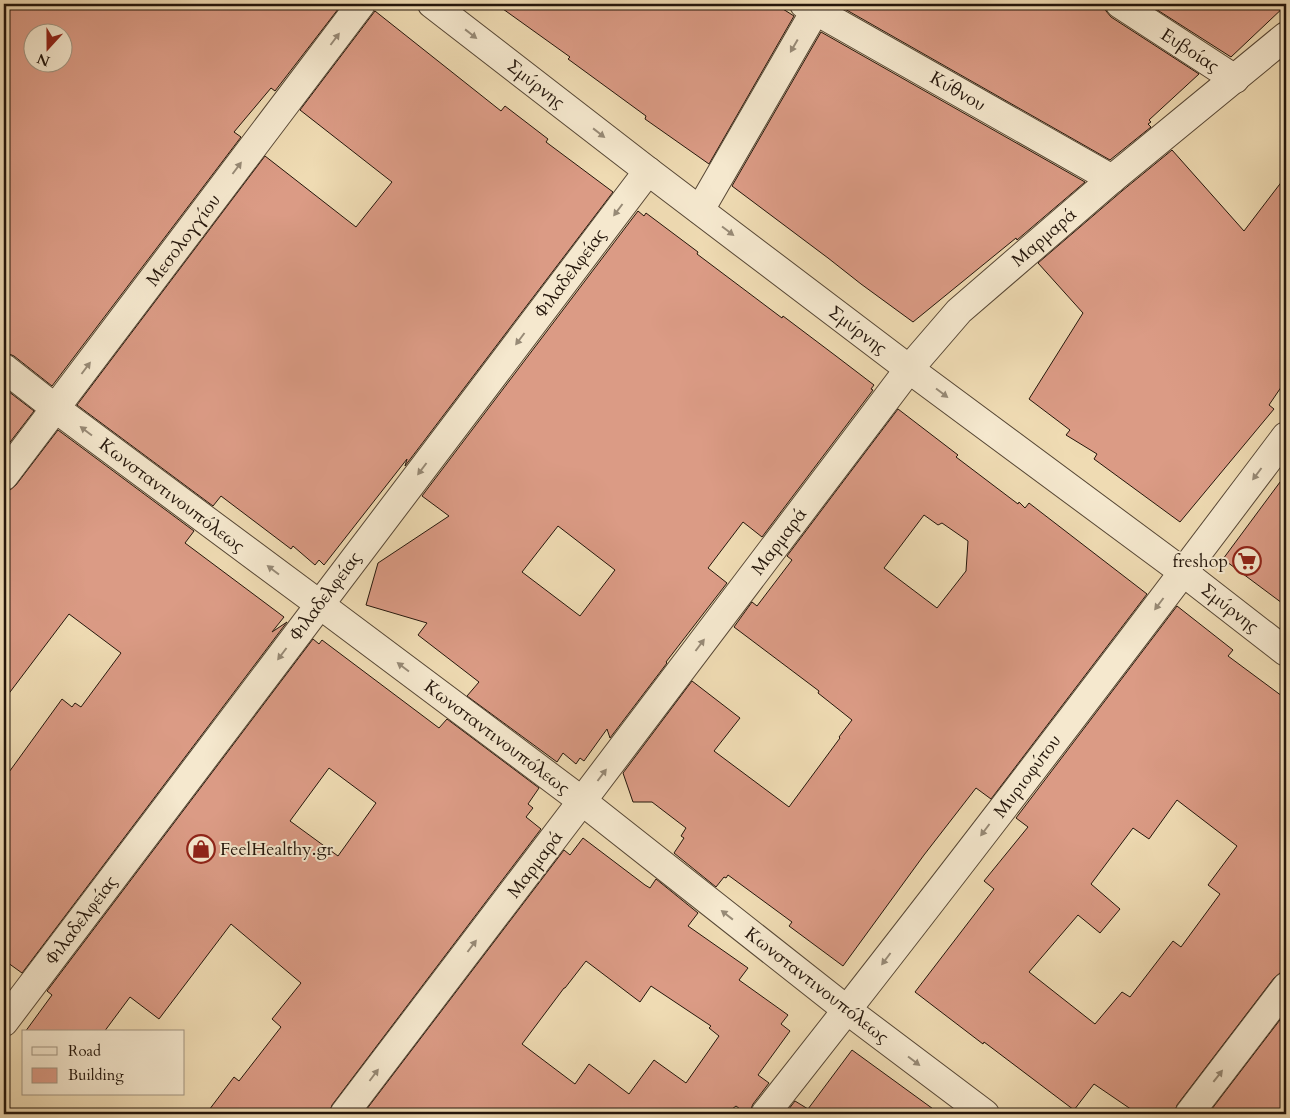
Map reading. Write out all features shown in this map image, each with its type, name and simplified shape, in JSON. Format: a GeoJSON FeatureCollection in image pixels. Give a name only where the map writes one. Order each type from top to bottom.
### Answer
{"type":"FeatureCollection","features":[{"type":"Feature","properties":{"kind":"street","name":"Μεσολογγίου"},"geometry":{"type":"LineString","coordinates":[[4,476],[361,4]]}},
{"type":"Feature","properties":{"kind":"street","name":"Σμύρνης"},"geometry":{"type":"LineString","coordinates":[[432,4],[648,171],[909,369],[1183,572],[1286,652]]}},
{"type":"Feature","properties":{"kind":"street","name":"Ευβοίας"},"geometry":{"type":"LineString","coordinates":[[1120,4],[1235,79]]}},
{"type":"Feature","properties":{"kind":"street","name":"Κύθνου"},"geometry":{"type":"LineString","coordinates":[[812,6],[1112,179]]}},
{"type":"Feature","properties":{"kind":"street"},"geometry":{"type":"LineString","coordinates":[[700,210],[812,6]]}},
{"type":"Feature","properties":{"kind":"street","name":"Μαρμαρά"},"geometry":{"type":"LineString","coordinates":[[344,1114],[909,369],[959,311],[1112,179],[1286,36]]}},
{"type":"Feature","properties":{"kind":"street","name":"Φιλαδελφείας"},"geometry":{"type":"LineString","coordinates":[[4,1022],[648,171]]}},
{"type":"Feature","properties":{"kind":"street","name":"Κωνσταντινουπόλεως"},"geometry":{"type":"LineString","coordinates":[[4,368],[582,801],[984,1114]]}},
{"type":"Feature","properties":{"kind":"street","name":"Μυριοφύτου"},"geometry":{"type":"LineString","coordinates":[[765,1114],[848,1010],[1286,436]]}},
{"type":"Feature","properties":{"kind":"street"},"geometry":{"type":"LineString","coordinates":[[1188,1114],[1286,987]]}},
{"type":"Feature","properties":{"kind":"building"},"geometry":{"type":"Polygon","coordinates":[[[4,4],[342,4],[275,91],[271,88],[234,132],[241,137],[52,386],[14,356],[4,353],[4,4]]]}},
{"type":"Feature","properties":{"kind":"building"},"geometry":{"type":"Polygon","coordinates":[[[496,4],[775,4],[794,16],[709,164],[645,119],[646,116],[568,59],[570,57],[496,4]]]}},
{"type":"Feature","properties":{"kind":"building"},"geometry":{"type":"Polygon","coordinates":[[[836,4],[1104,4],[1106,11],[1111,17],[1199,74],[1149,120],[1151,122],[1148,124],[1151,127],[1110,160],[836,4]]]}},
{"type":"Feature","properties":{"kind":"building"},"geometry":{"type":"Polygon","coordinates":[[[1148,4],[1286,4],[1286,5],[1231,57],[1148,4]]]}},
{"type":"Feature","properties":{"kind":"building"},"geometry":{"type":"Polygon","coordinates":[[[375,11],[501,111],[505,106],[548,139],[546,142],[613,192],[405,466],[407,459],[324,565],[319,560],[315,565],[293,546],[291,549],[221,496],[213,506],[77,405],[265,156],[356,227],[392,182],[300,110],[375,11]]]}},
{"type":"Feature","properties":{"kind":"building"},"geometry":{"type":"Polygon","coordinates":[[[821,32],[1085,182],[1017,240],[1016,238],[913,322],[732,186],[821,32]]]}},
{"type":"Feature","properties":{"kind":"building"},"geometry":{"type":"Polygon","coordinates":[[[1172,150],[1244,231],[1286,176],[1286,380],[1269,405],[1274,409],[1180,522],[1094,459],[1097,454],[1066,435],[1070,430],[1029,399],[1083,313],[1038,263],[1172,150]]]}},
{"type":"Feature","properties":{"kind":"building"},"geometry":{"type":"Polygon","coordinates":[[[638,211],[644,216],[646,213],[698,252],[697,254],[874,385],[871,389],[873,390],[762,537],[743,522],[708,568],[727,583],[610,738],[607,729],[584,761],[580,758],[576,764],[563,753],[557,762],[467,696],[479,682],[418,635],[427,623],[366,605],[378,563],[449,516],[422,496],[638,211]],[[558,526],[522,572],[580,616],[615,570],[558,526]]]}},
{"type":"Feature","properties":{"kind":"building"},"geometry":{"type":"Polygon","coordinates":[[[4,388],[34,411],[4,450],[4,388]]]}},
{"type":"Feature","properties":{"kind":"building"},"geometry":{"type":"Polygon","coordinates":[[[898,409],[958,455],[956,457],[1018,504],[1019,502],[1025,508],[1029,503],[1147,594],[991,799],[976,788],[924,855],[843,966],[789,926],[792,922],[728,875],[716,887],[674,853],[684,838],[681,836],[686,828],[652,802],[633,802],[623,773],[692,681],[740,718],[714,751],[789,807],[852,720],[818,693],[819,691],[734,627],[752,602],[757,606],[792,560],[787,556],[898,409]],[[924,515],[884,568],[937,608],[966,571],[968,541],[942,523],[938,525],[924,515]]]}},
{"type":"Feature","properties":{"kind":"building"},"geometry":{"type":"Polygon","coordinates":[[[58,430],[194,531],[185,543],[284,617],[272,632],[287,622],[22,973],[4,960],[4,779],[62,699],[72,707],[75,703],[81,707],[121,653],[69,614],[4,700],[4,491],[10,490],[16,485],[58,430]]]}},
{"type":"Feature","properties":{"kind":"building"},"geometry":{"type":"Polygon","coordinates":[[[1286,474],[1286,606],[1223,559],[1286,474]]]}},
{"type":"Feature","properties":{"kind":"building"},"geometry":{"type":"Polygon","coordinates":[[[1177,606],[1233,650],[1228,656],[1286,699],[1286,972],[1280,973],[1274,978],[1177,1105],[1174,1114],[1138,1114],[1094,1084],[1074,1110],[915,992],[994,889],[984,881],[1028,827],[1016,818],[1177,606]],[[1177,800],[1149,839],[1133,828],[1091,884],[1120,909],[1100,933],[1078,915],[1029,972],[1095,1024],[1122,992],[1130,997],[1173,941],[1181,947],[1220,894],[1208,885],[1237,846],[1177,800]]]}},
{"type":"Feature","properties":{"kind":"building"},"geometry":{"type":"Polygon","coordinates":[[[313,639],[319,644],[322,640],[439,728],[447,719],[539,788],[528,804],[533,808],[526,817],[541,829],[332,1105],[329,1114],[206,1114],[234,1077],[239,1081],[281,1027],[272,1019],[301,983],[231,924],[159,1019],[130,997],[105,1030],[26,1030],[52,995],[47,991],[313,639]],[[329,768],[290,821],[338,856],[376,803],[329,768]]]}},
{"type":"Feature","properties":{"kind":"building"},"geometry":{"type":"Polygon","coordinates":[[[583,838],[650,888],[656,879],[698,913],[688,926],[748,968],[739,980],[788,1015],[781,1024],[790,1031],[758,1075],[769,1083],[753,1104],[750,1114],[736,1106],[728,1114],[363,1114],[564,850],[570,855],[583,838]],[[586,961],[522,1044],[575,1084],[589,1064],[629,1094],[654,1060],[686,1083],[719,1036],[709,1028],[711,1026],[651,986],[640,1002],[586,961]]]}},
{"type":"Feature","properties":{"kind":"building"},"geometry":{"type":"Polygon","coordinates":[[[1286,1012],[1286,1114],[1208,1114],[1286,1012]]]}},
{"type":"Feature","properties":{"kind":"building"},"geometry":{"type":"Polygon","coordinates":[[[852,1050],[940,1114],[785,1114],[795,1101],[808,1109],[852,1050]]]}},
{"type":"Feature","properties":{"kind":"place","name":"freshop"},"geometry":{"type":"Point","coordinates":[1247,561]}},
{"type":"Feature","properties":{"kind":"place","name":"FeelHealthy.gr"},"geometry":{"type":"Point","coordinates":[201,849]}}]}
